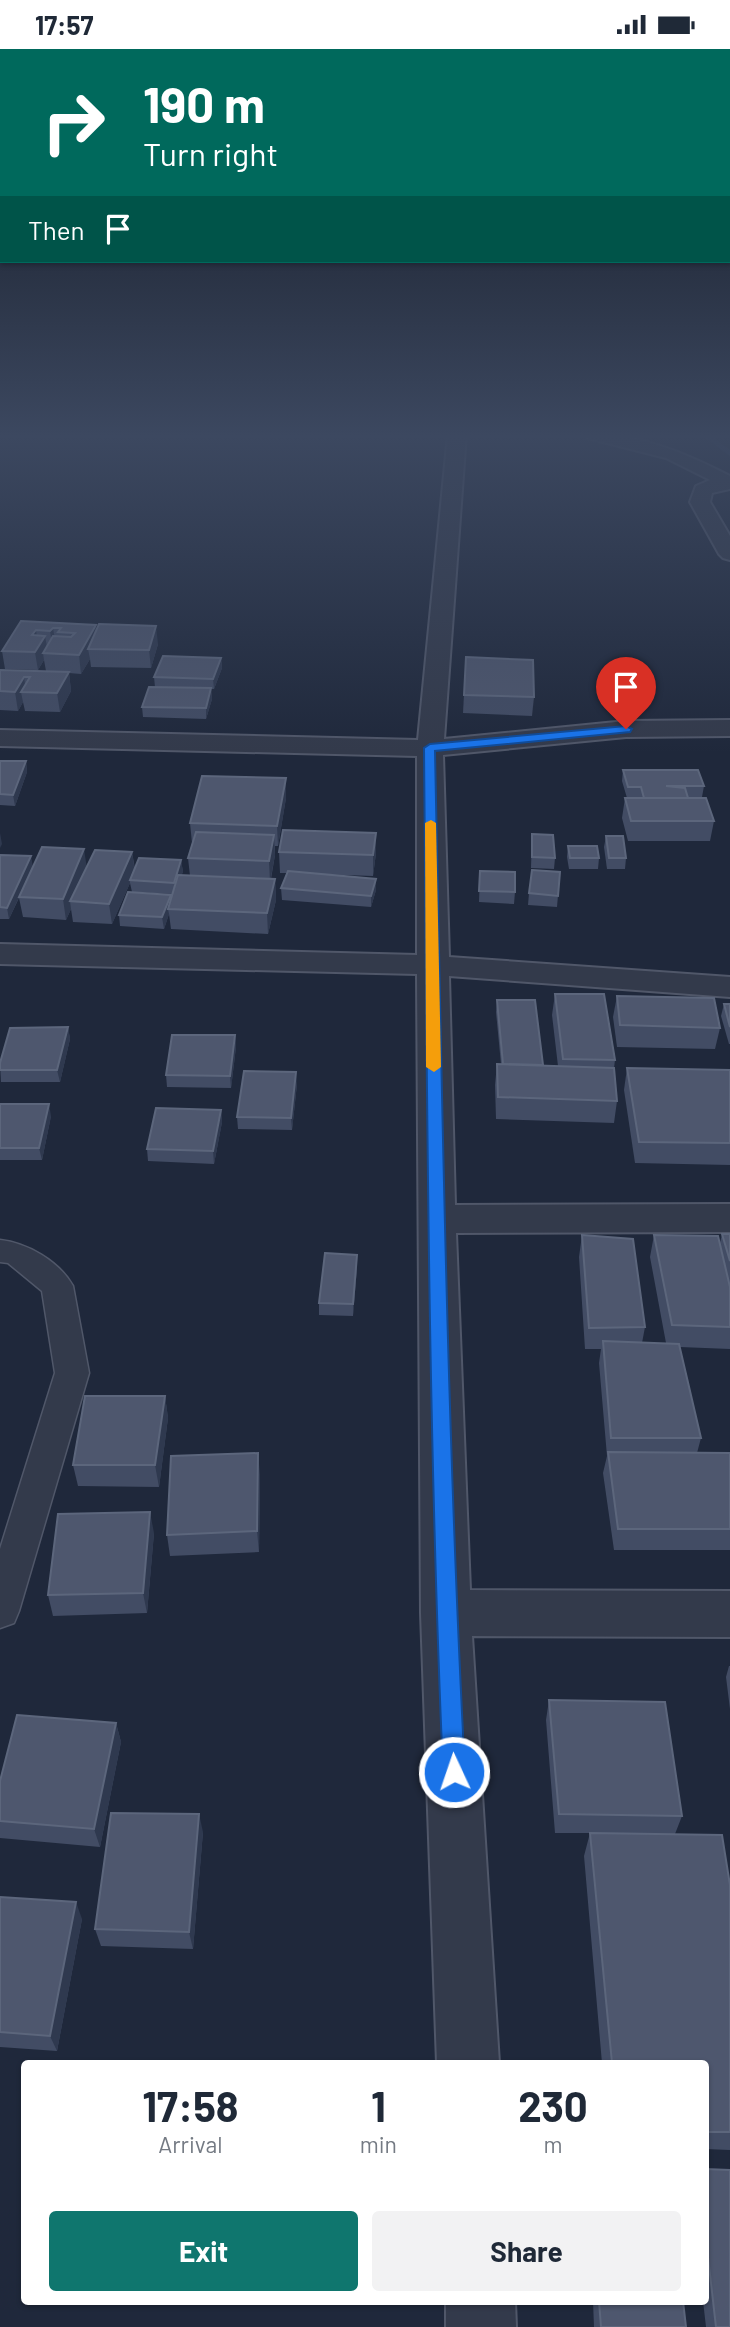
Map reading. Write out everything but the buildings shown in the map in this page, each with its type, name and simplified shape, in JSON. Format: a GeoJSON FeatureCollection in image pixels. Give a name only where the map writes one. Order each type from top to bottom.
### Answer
{"type":"FeatureCollection","features":[{"type":"Feature","properties":{"kind":"street"},"geometry":{"type":"LineString","coordinates":[[448,540],[430,748],[432,965],[446,1613],[468,2060]]}},
{"type":"Feature","properties":{"kind":"street"},"geometry":{"type":"LineString","coordinates":[[0,738],[430,748],[626,729],[730,728]]}},
{"type":"Feature","properties":{"kind":"street"},"geometry":{"type":"LineString","coordinates":[[0,954],[432,965],[730,986]]}},
{"type":"Feature","properties":{"kind":"street"},"geometry":{"type":"LineString","coordinates":[[436,1219],[730,1217]]}},
{"type":"Feature","properties":{"kind":"street"},"geometry":{"type":"LineString","coordinates":[[446,1613],[730,1614]]}},
{"type":"Feature","properties":{"kind":"street"},"geometry":{"type":"LineString","coordinates":[[480,2305],[481,2327]]}},
{"type":"Feature","properties":{"kind":"lane"},"geometry":{"type":"LineString","coordinates":[[0,1251],[16,1253],[57,1286],[72,1373],[0,1611]]}},
{"type":"Feature","properties":{"kind":"slow traffic"},"geometry":{"type":"LineString","coordinates":[[431,823],[434,1067]]}},
{"type":"Feature","properties":{"kind":"route"},"geometry":{"type":"LineString","coordinates":[[454,1772],[446,1613],[436,1219],[430,748],[626,729]]}}]}
